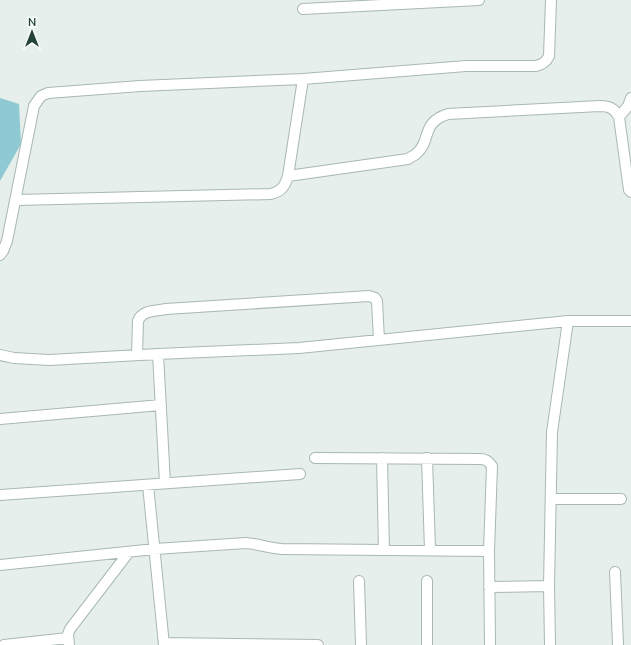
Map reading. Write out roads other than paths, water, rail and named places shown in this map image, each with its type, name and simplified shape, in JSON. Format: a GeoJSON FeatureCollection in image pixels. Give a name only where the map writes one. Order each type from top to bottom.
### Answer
{"type":"FeatureCollection","features":[{"type":"Feature","properties":{"kind":"street"},"geometry":{"type":"LineString","coordinates":[[303,9],[479,0]]}},
{"type":"Feature","properties":{"kind":"street"},"geometry":{"type":"LineString","coordinates":[[0,255],[7,241],[34,106],[41,96],[48,93],[140,86],[303,79],[466,66],[536,66],[547,61],[549,56],[551,0]]}},
{"type":"Feature","properties":{"kind":"street"},"geometry":{"type":"LineString","coordinates":[[16,200],[271,194],[280,191],[285,186],[288,176],[303,79]]}},
{"type":"Feature","properties":{"kind":"street"},"geometry":{"type":"LineString","coordinates":[[619,117],[628,106],[631,98]]}},
{"type":"Feature","properties":{"kind":"street"},"geometry":{"type":"LineString","coordinates":[[288,176],[408,159],[417,154],[432,122],[438,117],[448,114],[608,106],[615,110],[619,117],[629,190],[631,192]]}},
{"type":"Feature","properties":{"kind":"street"},"geometry":{"type":"LineString","coordinates":[[137,355],[138,321],[139,317],[143,314],[166,309],[369,296],[375,298],[377,301],[379,340]]}},
{"type":"Feature","properties":{"kind":"street"},"geometry":{"type":"LineString","coordinates":[[0,355],[14,358],[49,360],[299,348],[568,321],[631,321]]}},
{"type":"Feature","properties":{"kind":"street"},"geometry":{"type":"LineString","coordinates":[[550,645],[549,586],[552,432],[568,321]]}},
{"type":"Feature","properties":{"kind":"street"},"geometry":{"type":"LineString","coordinates":[[158,354],[165,483]]}},
{"type":"Feature","properties":{"kind":"street"},"geometry":{"type":"LineString","coordinates":[[0,419],[161,406]]}},
{"type":"Feature","properties":{"kind":"street"},"geometry":{"type":"LineString","coordinates":[[315,458],[485,459],[489,462],[492,466],[489,551],[490,645]]}},
{"type":"Feature","properties":{"kind":"street"},"geometry":{"type":"LineString","coordinates":[[382,458],[384,550]]}},
{"type":"Feature","properties":{"kind":"street"},"geometry":{"type":"LineString","coordinates":[[427,458],[430,550]]}},
{"type":"Feature","properties":{"kind":"street"},"geometry":{"type":"LineString","coordinates":[[0,495],[300,474]]}},
{"type":"Feature","properties":{"kind":"street"},"geometry":{"type":"LineString","coordinates":[[148,485],[164,644],[318,645]]}},
{"type":"Feature","properties":{"kind":"street"},"geometry":{"type":"LineString","coordinates":[[550,499],[621,499]]}},
{"type":"Feature","properties":{"kind":"street"},"geometry":{"type":"LineString","coordinates":[[0,565],[155,549],[246,543],[282,549],[489,551]]}},
{"type":"Feature","properties":{"kind":"street"},"geometry":{"type":"LineString","coordinates":[[4,645],[68,642],[70,629],[130,552]]}},
{"type":"Feature","properties":{"kind":"street"},"geometry":{"type":"LineString","coordinates":[[615,572],[618,645]]}},
{"type":"Feature","properties":{"kind":"street"},"geometry":{"type":"LineString","coordinates":[[359,580],[361,645]]}},
{"type":"Feature","properties":{"kind":"street"},"geometry":{"type":"LineString","coordinates":[[427,581],[427,645]]}},
{"type":"Feature","properties":{"kind":"street"},"geometry":{"type":"LineString","coordinates":[[489,587],[549,586]]}},
{"type":"Feature","properties":{"kind":"water"},"geometry":{"type":"Polygon","coordinates":[[[0,98],[19,104],[21,144],[0,181],[0,98]]]}}]}
